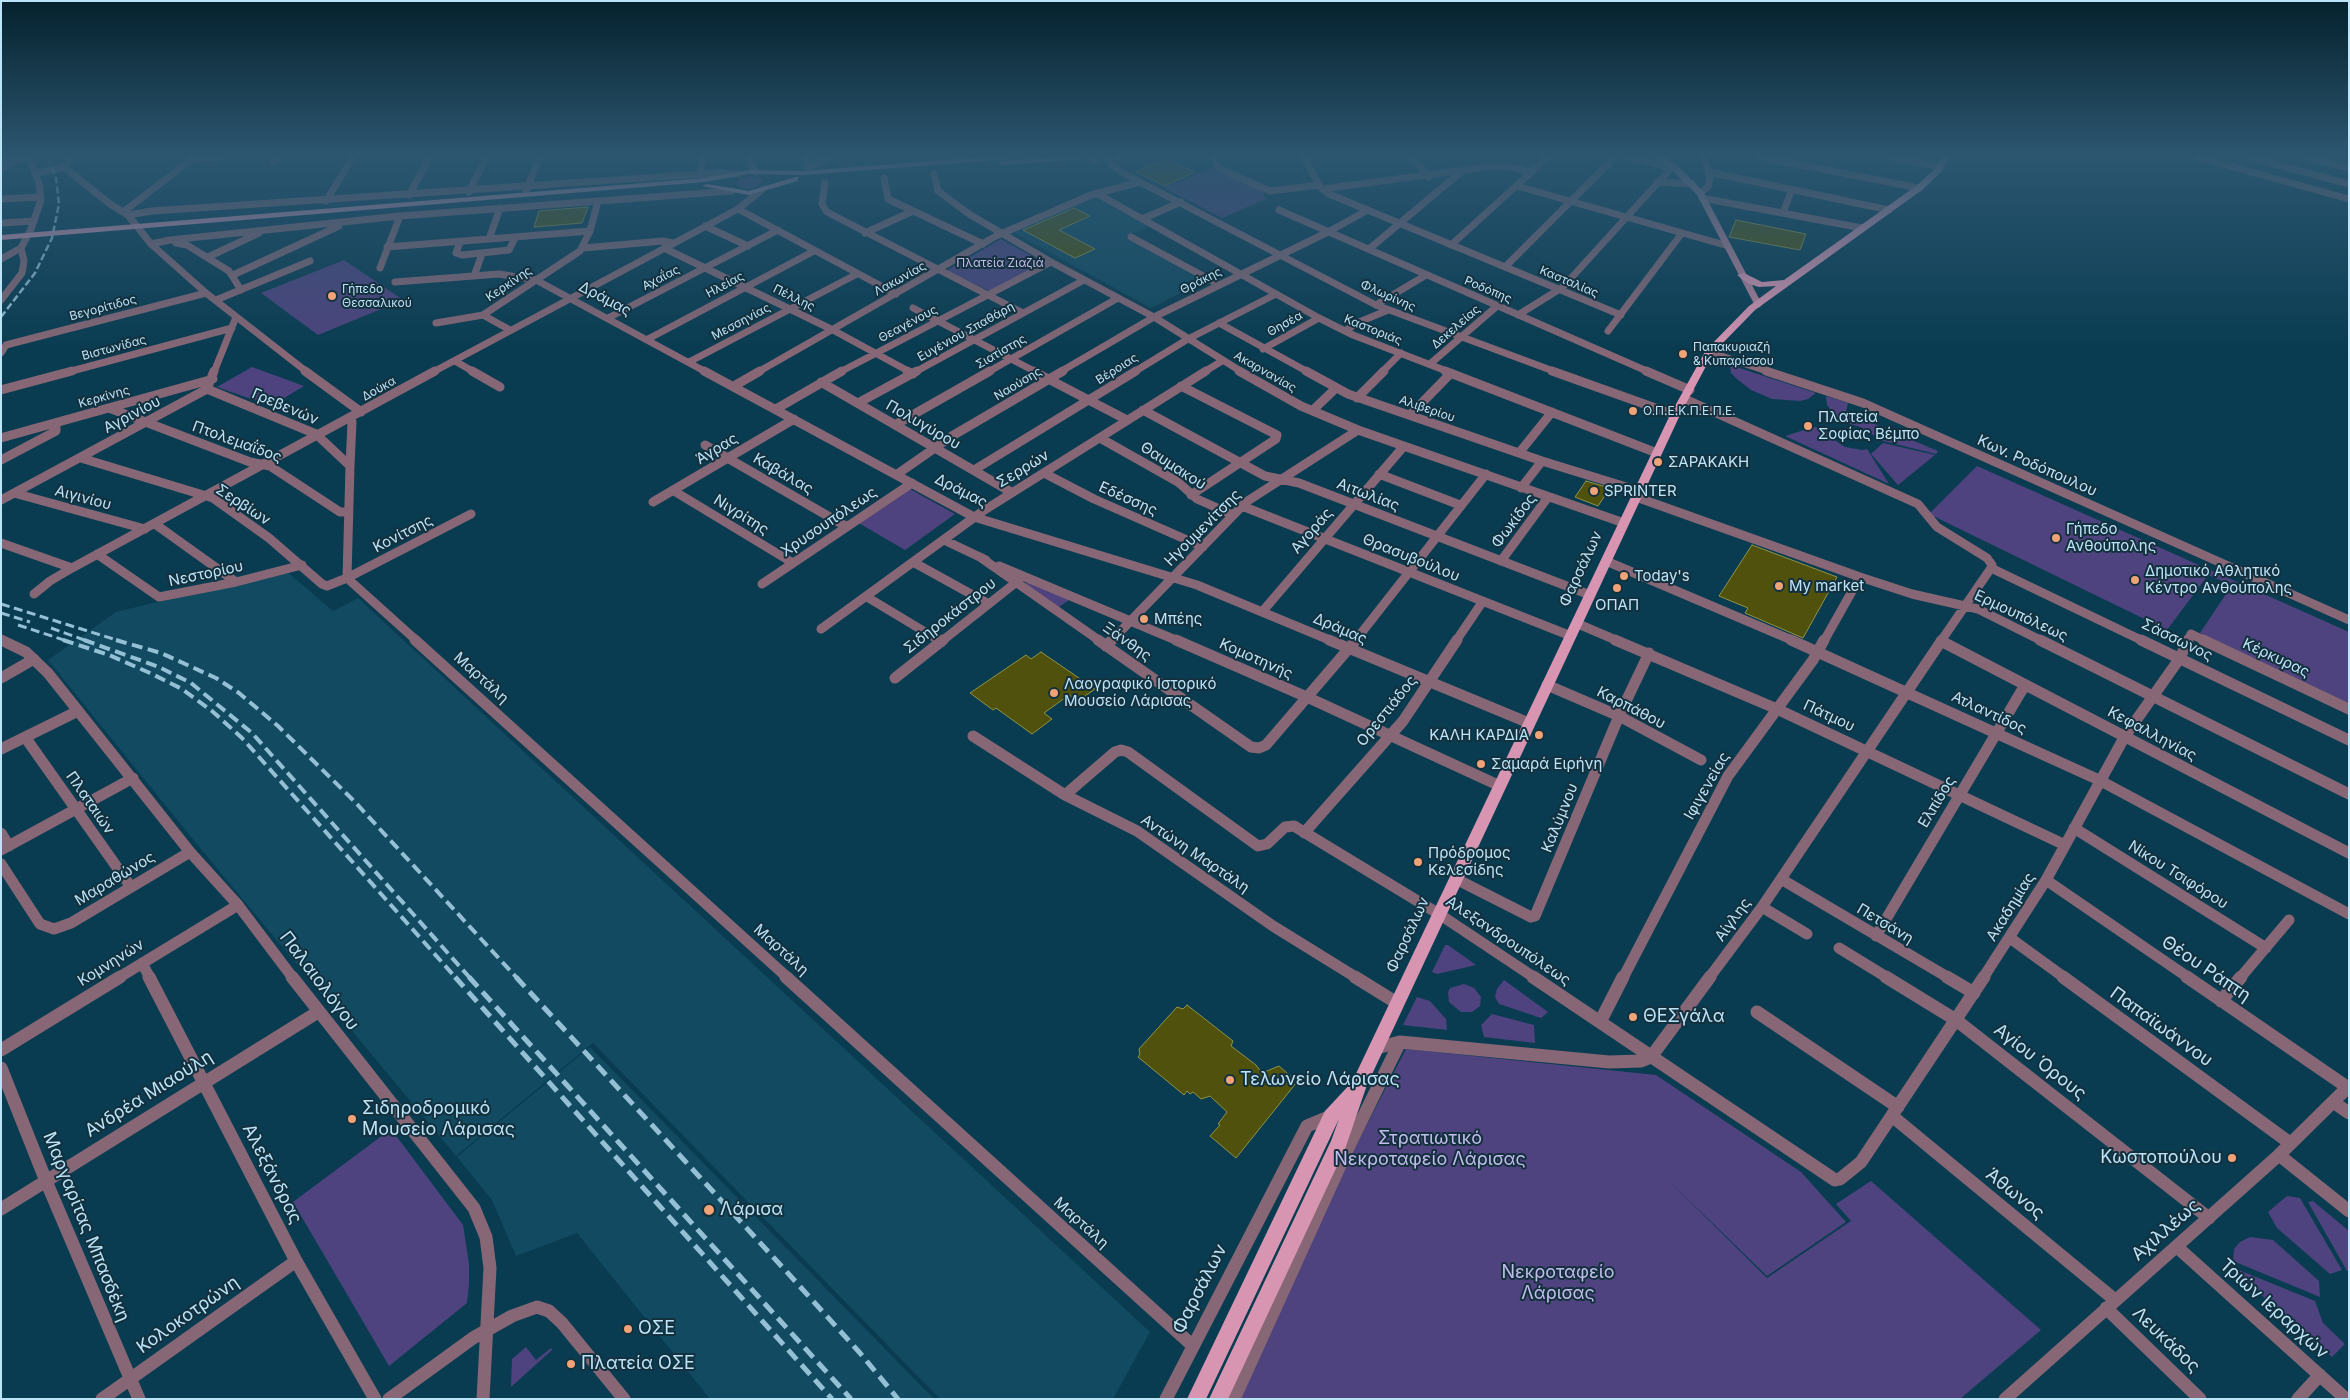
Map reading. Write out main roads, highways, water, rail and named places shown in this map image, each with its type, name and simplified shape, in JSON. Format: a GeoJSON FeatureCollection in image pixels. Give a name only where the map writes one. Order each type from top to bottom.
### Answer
{"type":"FeatureCollection","features":[{"type":"Feature","properties":{"kind":"main road"},"geometry":{"type":"LineString","coordinates":[[2,238],[204,222]]}},
{"type":"Feature","properties":{"kind":"main road"},"geometry":{"type":"LineString","coordinates":[[1714,222],[1758,304]]}},
{"type":"Feature","properties":{"kind":"main road","name":"Φαρσάλων"},"geometry":{"type":"LineString","coordinates":[[1359,1084],[1675,415],[1709,352],[1728,331],[1758,304],[1870,222]]}},
{"type":"Feature","properties":{"kind":"main road"},"geometry":{"type":"LineString","coordinates":[[1741,275],[1752,282],[1762,285],[1787,283]]}},
{"type":"Feature","properties":{"kind":"main road"},"geometry":{"type":"LineString","coordinates":[[1196,1399],[1331,1116],[1359,1084]]}},
{"type":"Feature","properties":{"kind":"main road"},"geometry":{"type":"LineString","coordinates":[[1218,1399],[1346,1126],[1359,1084]]}},
{"type":"Feature","properties":{"kind":"railway"},"geometry":{"type":"LineString","coordinates":[[1,317],[35,273],[52,238],[55,222]]}},
{"type":"Feature","properties":{"kind":"railway"},"geometry":{"type":"LineString","coordinates":[[1,604],[120,641]]}},
{"type":"Feature","properties":{"kind":"railway"},"geometry":{"type":"LineString","coordinates":[[1,613],[30,622]]}},
{"type":"Feature","properties":{"kind":"railway"},"geometry":{"type":"LineString","coordinates":[[18,625],[67,641]]}},
{"type":"Feature","properties":{"kind":"railway"},"geometry":{"type":"LineString","coordinates":[[51,628],[87,641]]}},
{"type":"Feature","properties":{"kind":"railway"},"geometry":{"type":"LineString","coordinates":[[63,640],[109,655],[150,673],[182,689],[212,711],[242,738],[456,978]]}},
{"type":"Feature","properties":{"kind":"railway"},"geometry":{"type":"LineString","coordinates":[[84,640],[159,667],[191,683],[252,733],[470,978]]}},
{"type":"Feature","properties":{"kind":"railway"},"geometry":{"type":"LineString","coordinates":[[116,640],[161,653],[216,678],[239,693],[278,726],[355,802],[517,978]]}},
{"type":"Feature","properties":{"kind":"railway"},"geometry":{"type":"LineString","coordinates":[[455,977],[832,1399]]}},
{"type":"Feature","properties":{"kind":"railway"},"geometry":{"type":"LineString","coordinates":[[469,977],[851,1399]]}},
{"type":"Feature","properties":{"kind":"railway"},"geometry":{"type":"LineString","coordinates":[[516,977],[786,1271],[860,1353],[898,1399]]}},
{"type":"Feature","properties":{"kind":"place","name":"Γήπεδο Θεσσαλικού"},"geometry":{"type":"Point","coordinates":[332,296]}},
{"type":"Feature","properties":{"kind":"place","name":"Παπακυριαζή & Κυπαρίσσου"},"geometry":{"type":"Point","coordinates":[1683,354]}},
{"type":"Feature","properties":{"kind":"place","name":"Ο.Π.Ε.Κ.Π.Ε.Π.Ε."},"geometry":{"type":"Point","coordinates":[1633,411]}},
{"type":"Feature","properties":{"kind":"place","name":"Πλατεία Σοφίας Βέμπο"},"geometry":{"type":"Point","coordinates":[1808,426]}},
{"type":"Feature","properties":{"kind":"place","name":"ΣΑΡΑΚΑΚΗ"},"geometry":{"type":"Point","coordinates":[1658,462]}},
{"type":"Feature","properties":{"kind":"place","name":"SPRINTER"},"geometry":{"type":"Point","coordinates":[1594,491]}},
{"type":"Feature","properties":{"kind":"place","name":"Γήπεδο Ανθούπολης"},"geometry":{"type":"Point","coordinates":[2056,538]}},
{"type":"Feature","properties":{"kind":"place","name":"Today's"},"geometry":{"type":"Point","coordinates":[1624,576]}},
{"type":"Feature","properties":{"kind":"place","name":"Δημοτικό Αθλητικό Κέντρο Ανθούπολης"},"geometry":{"type":"Point","coordinates":[2135,580]}},
{"type":"Feature","properties":{"kind":"place","name":"My market"},"geometry":{"type":"Point","coordinates":[1779,586]}},
{"type":"Feature","properties":{"kind":"place","name":"ΟΠΑΠ"},"geometry":{"type":"Point","coordinates":[1617,588]}},
{"type":"Feature","properties":{"kind":"place","name":"Μπέης"},"geometry":{"type":"Point","coordinates":[1144,619]}},
{"type":"Feature","properties":{"kind":"place","name":"Λαογραφικό Ιστορικό Μουσείο Λάρισας"},"geometry":{"type":"Point","coordinates":[1054,693]}},
{"type":"Feature","properties":{"kind":"place","name":"ΚΑΛΗ ΚΑΡΔΙΑ"},"geometry":{"type":"Point","coordinates":[1539,735]}},
{"type":"Feature","properties":{"kind":"place","name":"Σαμαρά Ειρήνη"},"geometry":{"type":"Point","coordinates":[1481,764]}},
{"type":"Feature","properties":{"kind":"place","name":"Πρόδρομος Κελεσίδης"},"geometry":{"type":"Point","coordinates":[1418,862]}},
{"type":"Feature","properties":{"kind":"place","name":"ΘΕΣγάλα"},"geometry":{"type":"Point","coordinates":[1633,1017]}},
{"type":"Feature","properties":{"kind":"place","name":"Τελωνείο Λάρισας"},"geometry":{"type":"Point","coordinates":[1230,1080]}},
{"type":"Feature","properties":{"kind":"place","name":"Σιδηροδρομικό Μουσείο Λάρισας"},"geometry":{"type":"Point","coordinates":[352,1119]}},
{"type":"Feature","properties":{"kind":"place","name":"Κωστοπούλου"},"geometry":{"type":"Point","coordinates":[2232,1158]}},
{"type":"Feature","properties":{"kind":"place","name":"Λάρισα"},"geometry":{"type":"Point","coordinates":[709,1210]}},
{"type":"Feature","properties":{"kind":"place","name":"ΟΣΕ"},"geometry":{"type":"Point","coordinates":[628,1329]}},
{"type":"Feature","properties":{"kind":"place","name":"Πλατεία ΟΣΕ"},"geometry":{"type":"Point","coordinates":[571,1364]}},
{"type":"Feature","properties":{"kind":"park label","name":"Πλατεία Ζιαζιά"},"geometry":{"type":"Point","coordinates":[1000,263]}},
{"type":"Feature","properties":{"kind":"park label","name":"Στρατιωτικό Νεκροταφείο Λάρισας"},"geometry":{"type":"Point","coordinates":[1430,1149]}},
{"type":"Feature","properties":{"kind":"park label","name":"Νεκροταφείο Λάρισας"},"geometry":{"type":"Point","coordinates":[1558,1283]}}]}
